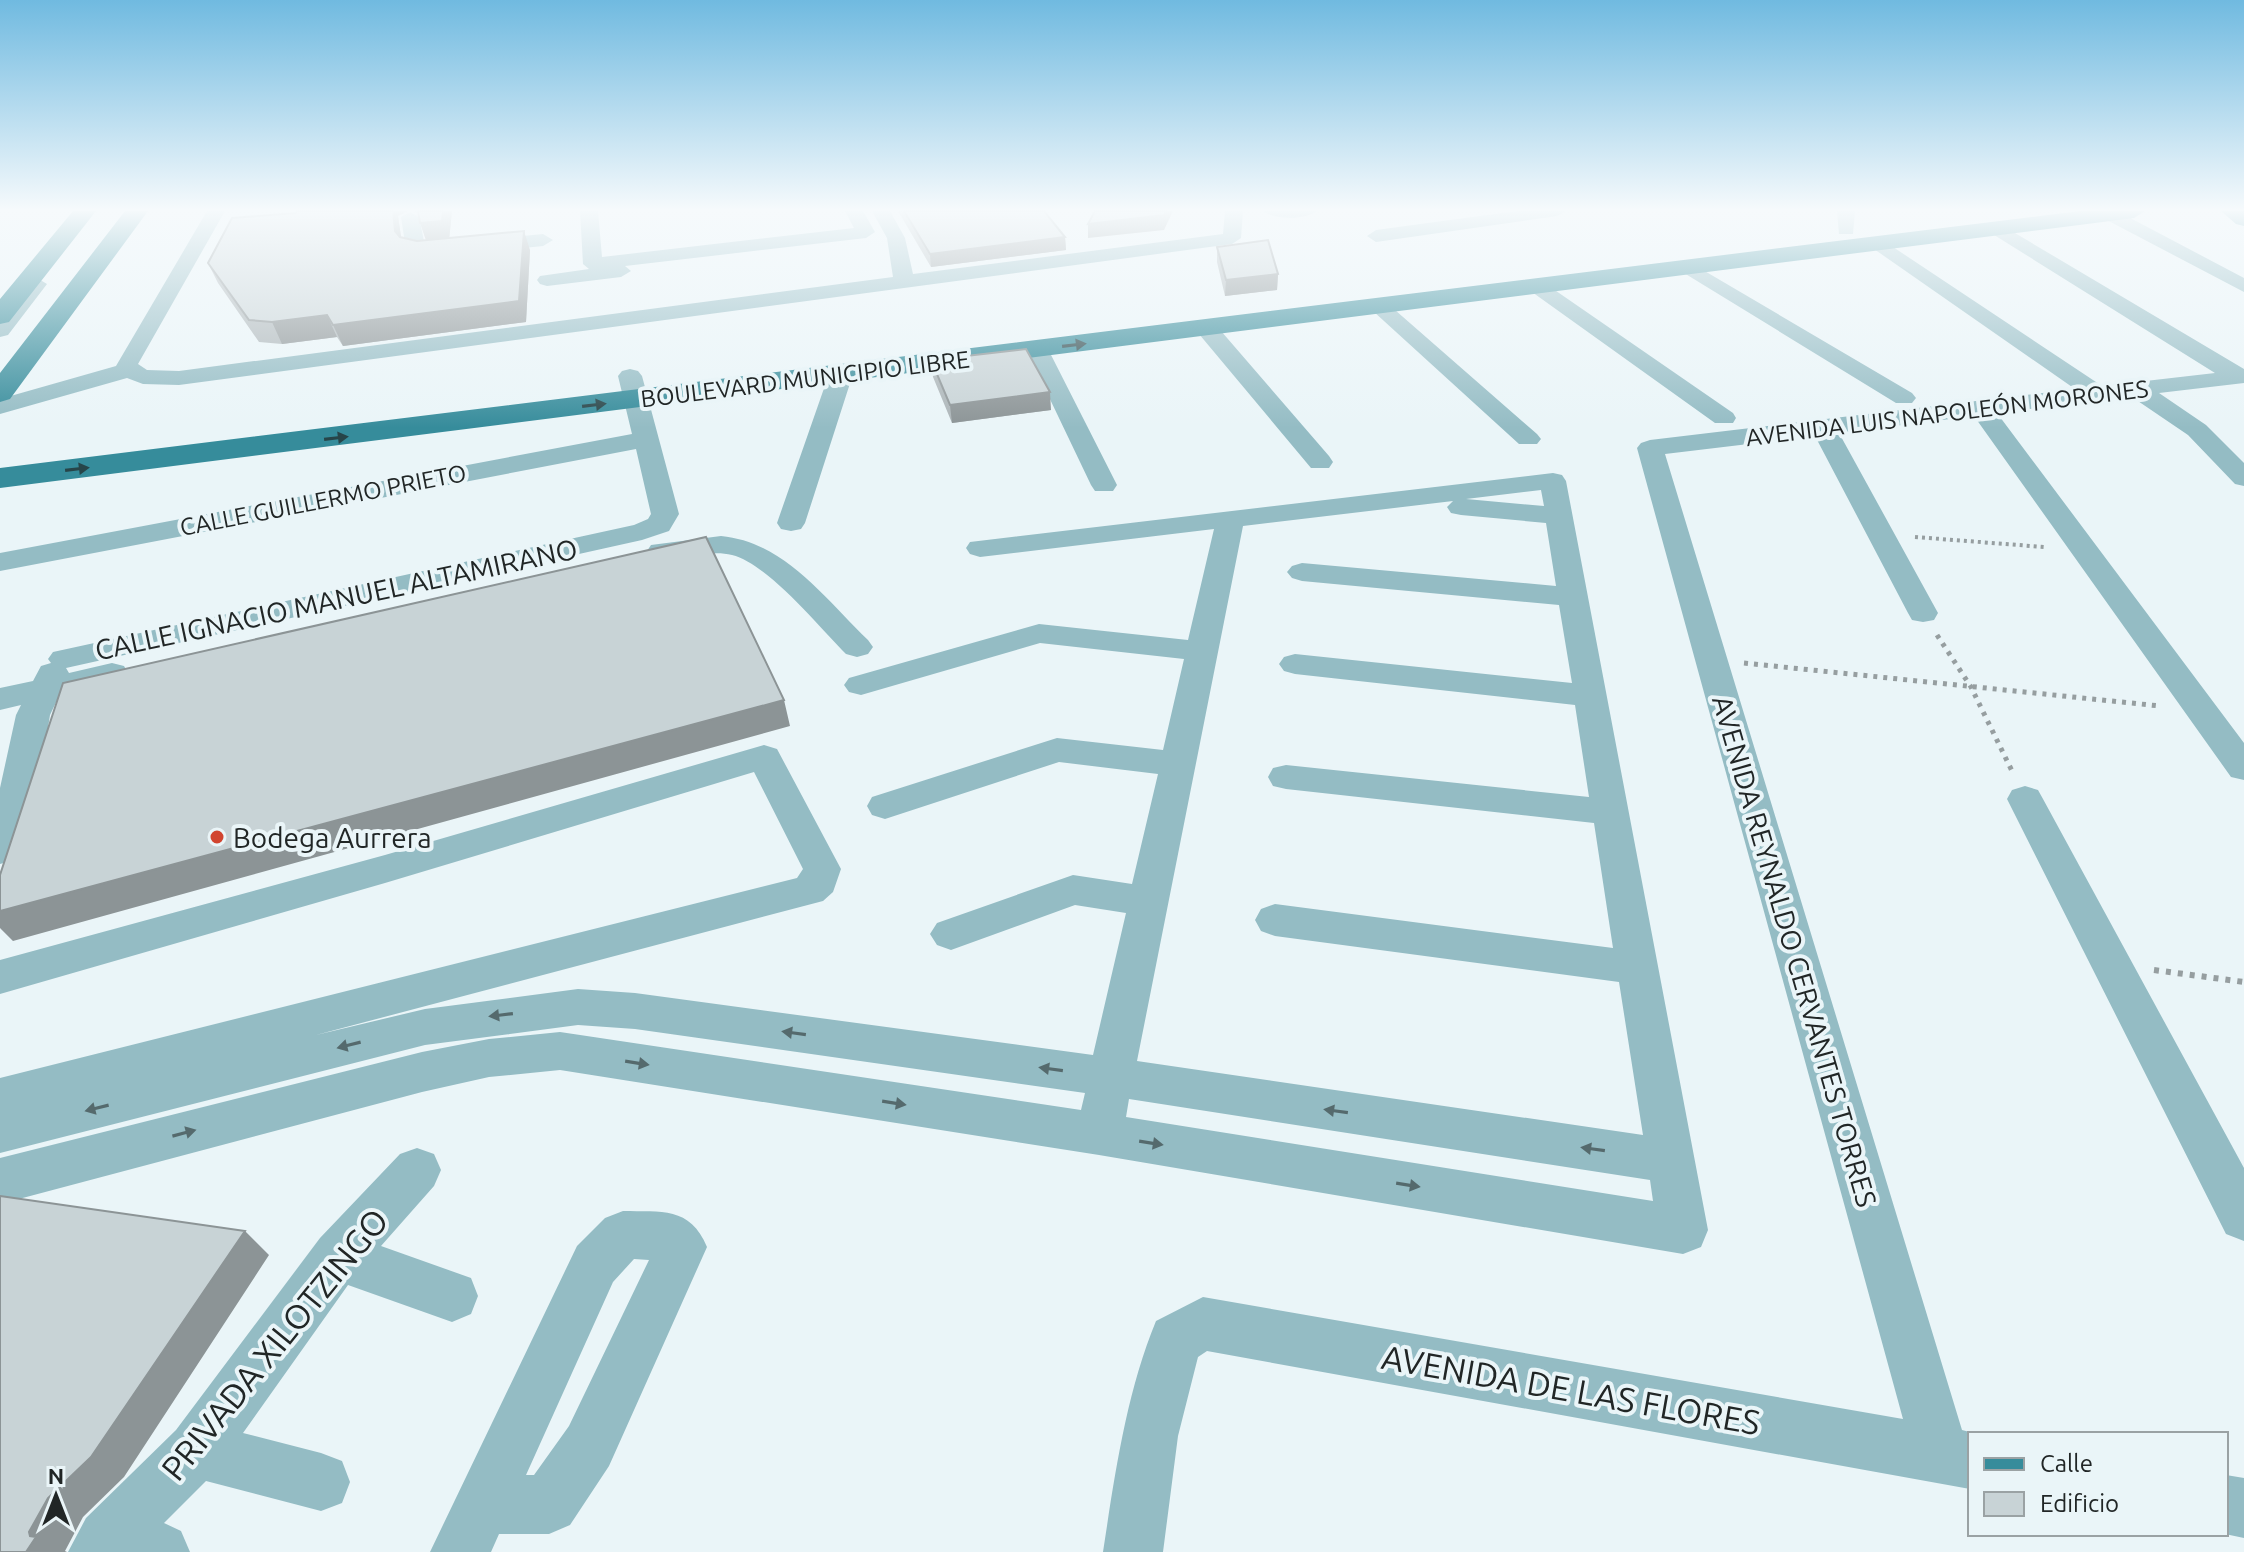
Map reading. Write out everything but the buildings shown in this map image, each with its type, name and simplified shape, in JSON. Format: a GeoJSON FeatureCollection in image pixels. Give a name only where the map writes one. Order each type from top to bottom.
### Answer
{"type":"FeatureCollection","features":[{"type":"Feature","properties":{"kind":"main road"},"geometry":{"type":"LineString","coordinates":[[0,316],[26,283]]}},
{"type":"Feature","properties":{"kind":"main road"},"geometry":{"type":"LineString","coordinates":[[0,393],[82,283]]}},
{"type":"Feature","properties":{"kind":"main road","name":"BOULEVARD MUNICIPIO LIBRE"},"geometry":{"type":"LineString","coordinates":[[0,478],[1388,283]]}},
{"type":"Feature","properties":{"kind":"main road","name":"BOULEVARD MUNICIPIO LIBRE"},"geometry":{"type":"LineString","coordinates":[[142,434],[633,388],[841,374],[1576,283]]}},
{"type":"Feature","properties":{"kind":"street"},"geometry":{"type":"LineString","coordinates":[[0,330],[38,283]]}},
{"type":"Feature","properties":{"kind":"street"},"geometry":{"type":"LineString","coordinates":[[0,377],[71,283]]}},
{"type":"Feature","properties":{"kind":"street"},"geometry":{"type":"LineString","coordinates":[[129,370],[127,364],[174,283]]}},
{"type":"Feature","properties":{"kind":"street"},"geometry":{"type":"LineString","coordinates":[[547,283],[547,331]]}},
{"type":"Feature","properties":{"kind":"street"},"geometry":{"type":"LineString","coordinates":[[0,407],[129,370],[143,377],[179,378],[901,283]]}},
{"type":"Feature","properties":{"kind":"street"},"geometry":{"type":"LineString","coordinates":[[1715,283],[1904,398]]}},
{"type":"Feature","properties":{"kind":"street"},"geometry":{"type":"LineString","coordinates":[[1937,283],[2099,395]]}},
{"type":"Feature","properties":{"kind":"street"},"geometry":{"type":"LineString","coordinates":[[2093,283],[2241,377]]}},
{"type":"Feature","properties":{"kind":"street"},"geometry":{"type":"LineString","coordinates":[[1539,288],[1724,418]]}},
{"type":"Feature","properties":{"kind":"street"},"geometry":{"type":"LineString","coordinates":[[1380,307],[1528,439]]}},
{"type":"Feature","properties":{"kind":"street"},"geometry":{"type":"LineString","coordinates":[[1207,329],[1320,462]]}},
{"type":"Feature","properties":{"kind":"street"},"geometry":{"type":"LineString","coordinates":[[1037,349],[1104,485]]}},
{"type":"Feature","properties":{"kind":"street"},"geometry":{"type":"LineString","coordinates":[[791,523],[841,374]]}},
{"type":"Feature","properties":{"kind":"street","name":"AVENIDA LUIS NAPOLEÓN MORONES"},"geometry":{"type":"LineString","coordinates":[[1650,448],[2241,377]]}},
{"type":"Feature","properties":{"kind":"street"},"geometry":{"type":"LineString","coordinates":[[633,388],[646,439]]}},
{"type":"Feature","properties":{"kind":"street"},"geometry":{"type":"LineString","coordinates":[[2138,390],[2197,430],[2244,478]]}},
{"type":"Feature","properties":{"kind":"street"},"geometry":{"type":"LineString","coordinates":[[1982,410],[2244,768]]}},
{"type":"Feature","properties":{"kind":"street"},"geometry":{"type":"LineString","coordinates":[[1824,429],[1923,613]]}},
{"type":"Feature","properties":{"kind":"street","name":"CALLE IGNACIO MANUEL ALTAMIRANO"},"geometry":{"type":"LineString","coordinates":[[0,673],[34,697],[642,532],[659,525],[665,514],[646,439]]}},
{"type":"Feature","properties":{"kind":"street","name":"CALLE GUILLERMO PRIETO"},"geometry":{"type":"LineString","coordinates":[[0,562],[646,439]]}},
{"type":"Feature","properties":{"kind":"street","name":"AVENIDA REYNALDO CERVANTES TORRES"},"geometry":{"type":"LineString","coordinates":[[1650,448],[1711,659],[1955,1457]]}},
{"type":"Feature","properties":{"kind":"street"},"geometry":{"type":"LineString","coordinates":[[11,1118],[9,1179],[422,1072],[489,1058],[560,1051],[1099,1134],[1683,1230],[1553,481],[980,548]]}},
{"type":"Feature","properties":{"kind":"street"},"geometry":{"type":"LineString","coordinates":[[1099,1134],[1230,519]]}},
{"type":"Feature","properties":{"kind":"street"},"geometry":{"type":"LineString","coordinates":[[0,699],[34,697],[651,552],[703,546],[739,547],[760,555],[857,647]]}},
{"type":"Feature","properties":{"kind":"street"},"geometry":{"type":"LineString","coordinates":[[1302,572],[1573,597]]}},
{"type":"Feature","properties":{"kind":"street"},"geometry":{"type":"LineString","coordinates":[[861,685],[1039,633],[1202,651]]}},
{"type":"Feature","properties":{"kind":"street"},"geometry":{"type":"LineString","coordinates":[[1295,664],[1590,696]]}},
{"type":"Feature","properties":{"kind":"street"},"geometry":{"type":"LineString","coordinates":[[0,850],[11,774],[34,697]]}},
{"type":"Feature","properties":{"kind":"street"},"geometry":{"type":"LineString","coordinates":[[885,806],[1057,750],[1178,764]]}},
{"type":"Feature","properties":{"kind":"street"},"geometry":{"type":"LineString","coordinates":[[0,977],[400,865],[764,757],[822,869],[819,882],[809,890],[11,1118]]}},
{"type":"Feature","properties":{"kind":"street"},"geometry":{"type":"LineString","coordinates":[[1286,777],[1610,812]]}},
{"type":"Feature","properties":{"kind":"street"},"geometry":{"type":"LineString","coordinates":[[2025,799],[2244,1217]]}},
{"type":"Feature","properties":{"kind":"street"},"geometry":{"type":"LineString","coordinates":[[951,934],[1073,890],[1149,902]]}},
{"type":"Feature","properties":{"kind":"street"},"geometry":{"type":"LineString","coordinates":[[1275,920],[1637,968]]}},
{"type":"Feature","properties":{"kind":"street"},"geometry":{"type":"LineString","coordinates":[[11,1118],[425,1027],[578,1007],[635,1011],[1111,1077],[1670,1161]]}},
{"type":"Feature","properties":{"kind":"street"},"geometry":{"type":"LineString","coordinates":[[560,1051],[578,1007]]}},
{"type":"Feature","properties":{"kind":"street","name":"PRIVADA XILOTZINGO"},"geometry":{"type":"LineString","coordinates":[[122,1548],[338,1256],[417,1170]]}},
{"type":"Feature","properties":{"kind":"street"},"geometry":{"type":"LineString","coordinates":[[623,1235],[669,1236],[682,1247],[589,1446],[549,1504],[471,1529],[595,1264],[623,1235]]}},
{"type":"Feature","properties":{"kind":"street"},"geometry":{"type":"LineString","coordinates":[[338,1256],[452,1296]]}},
{"type":"Feature","properties":{"kind":"street","name":"AVENIDA DE LAS FLORES"},"geometry":{"type":"LineString","coordinates":[[1133,1552],[1150,1436],[1175,1340],[1203,1324],[1955,1457]]}},
{"type":"Feature","properties":{"kind":"street"},"geometry":{"type":"LineString","coordinates":[[196,1450],[321,1482]]}},
{"type":"Feature","properties":{"kind":"path"},"geometry":{"type":"LineString","coordinates":[[1881,534],[2085,550]]}},
{"type":"Feature","properties":{"kind":"path"},"geometry":{"type":"LineString","coordinates":[[1923,613],[1971,687],[2025,799]]}},
{"type":"Feature","properties":{"kind":"path"},"geometry":{"type":"LineString","coordinates":[[1711,659],[2203,710]]}},
{"type":"Feature","properties":{"kind":"path"},"geometry":{"type":"LineString","coordinates":[[2111,964],[2244,982]]}},
{"type":"Feature","properties":{"kind":"place","name":"Bodega Aurrera"},"geometry":{"type":"Point","coordinates":[217,837]}}]}
